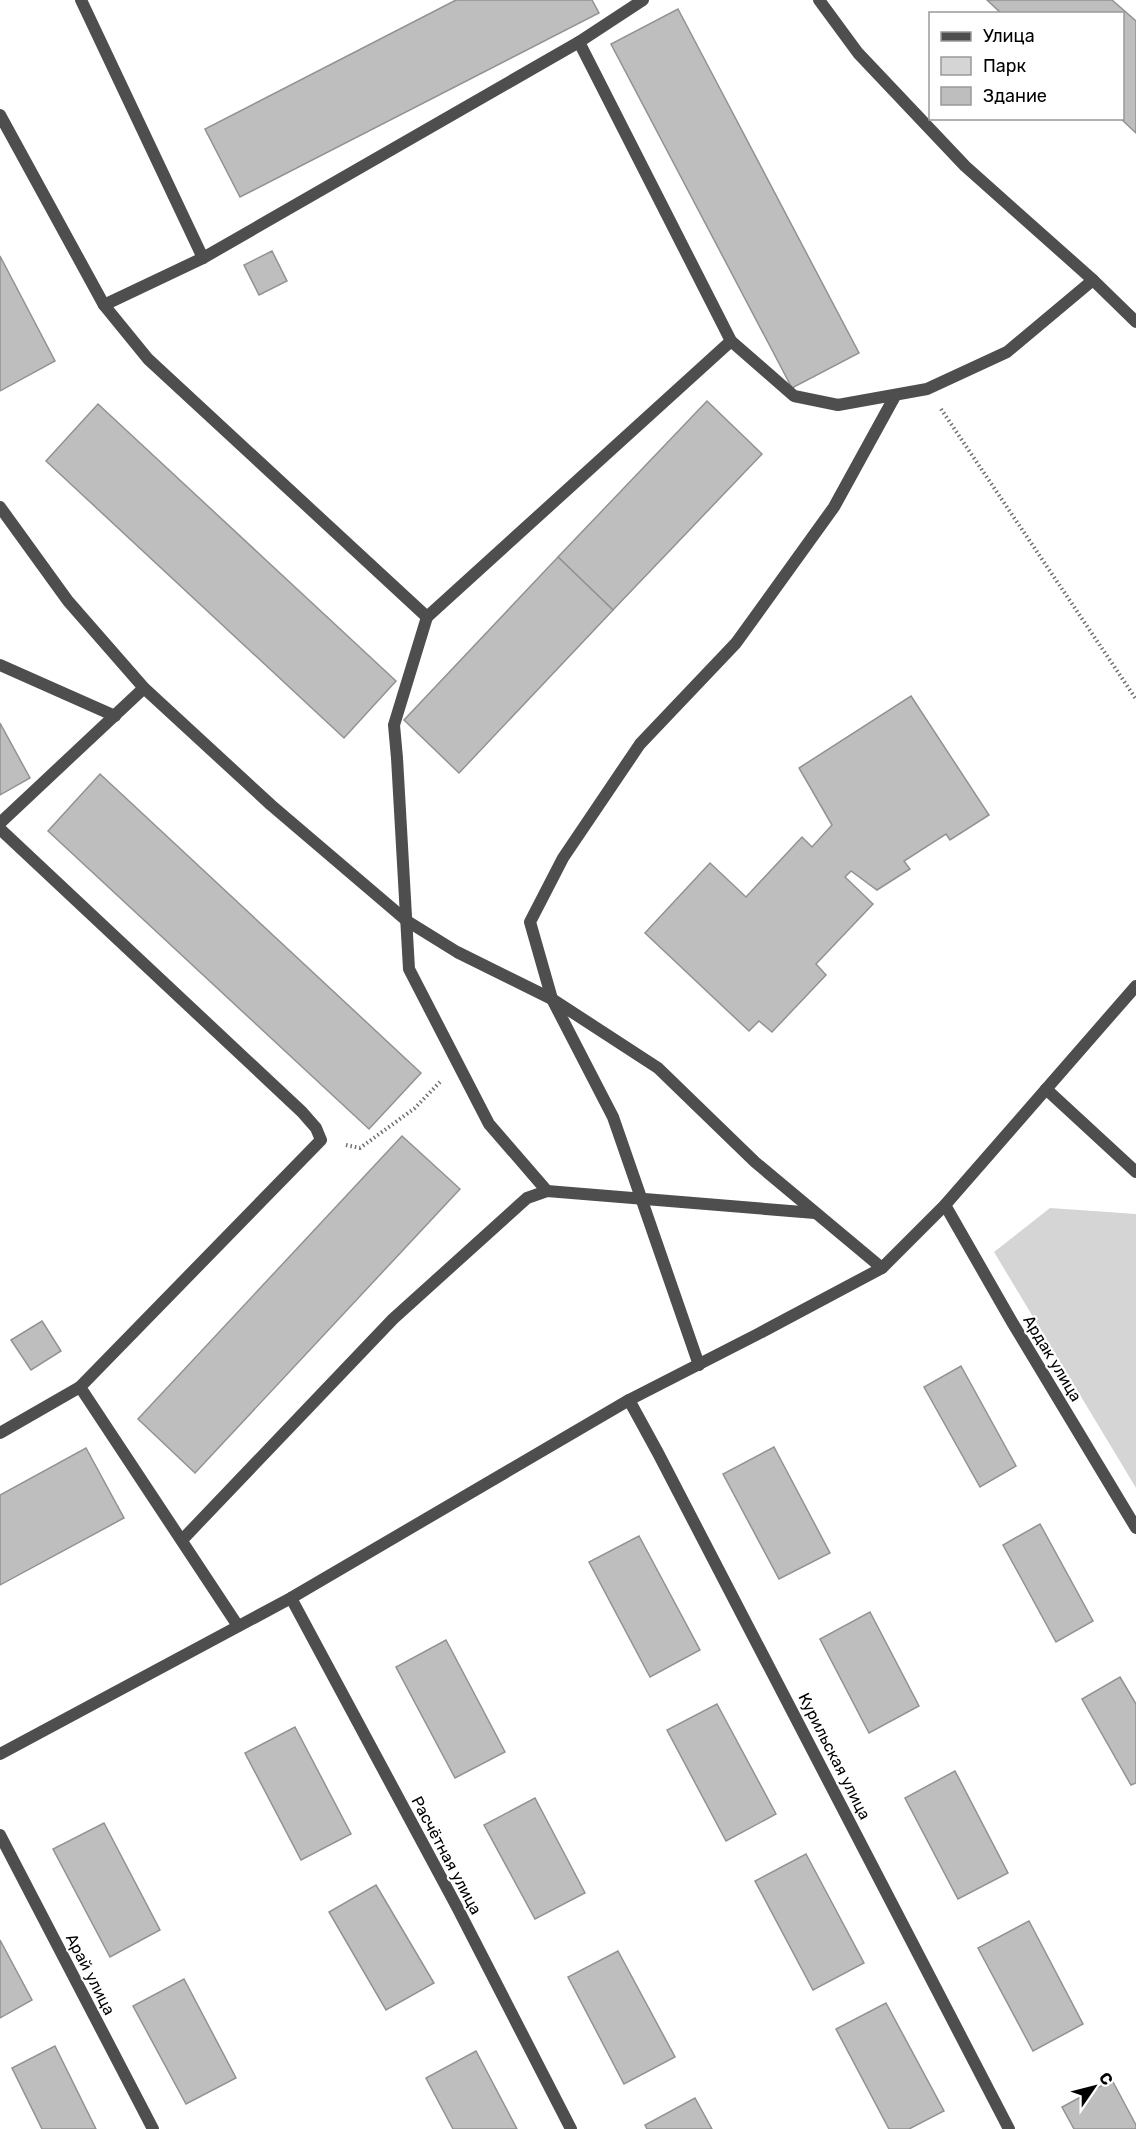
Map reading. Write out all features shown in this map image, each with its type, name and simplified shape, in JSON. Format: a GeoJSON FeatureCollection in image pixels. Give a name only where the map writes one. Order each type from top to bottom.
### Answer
{"type":"FeatureCollection","features":[{"type":"Feature","properties":{"kind":"street"},"geometry":{"type":"LineString","coordinates":[[81,0],[203,258]]}},
{"type":"Feature","properties":{"kind":"street"},"geometry":{"type":"LineString","coordinates":[[104,305],[203,258],[579,42],[643,0]]}},
{"type":"Feature","properties":{"kind":"street"},"geometry":{"type":"LineString","coordinates":[[819,0],[858,53],[965,166],[1093,280],[1136,322]]}},
{"type":"Feature","properties":{"kind":"street"},"geometry":{"type":"LineString","coordinates":[[579,42],[731,341],[794,396],[838,405],[927,389],[1007,352],[1093,280]]}},
{"type":"Feature","properties":{"kind":"street"},"geometry":{"type":"LineString","coordinates":[[0,115],[104,305],[148,359],[427,617]]}},
{"type":"Feature","properties":{"kind":"street"},"geometry":{"type":"LineString","coordinates":[[547,1191],[489,1124],[409,969],[398,758],[393,725],[427,617],[731,341]]}},
{"type":"Feature","properties":{"kind":"street"},"geometry":{"type":"LineString","coordinates":[[699,1365],[613,1117],[552,999],[530,922],[562,858],[640,744],[736,643],[834,507],[895,396]]}},
{"type":"Feature","properties":{"kind":"street"},"geometry":{"type":"LineString","coordinates":[[0,507],[68,601],[144,688],[271,805],[407,921],[457,952],[552,999],[658,1068],[755,1162],[882,1268]]}},
{"type":"Feature","properties":{"kind":"street"},"geometry":{"type":"LineString","coordinates":[[0,665],[115,716]]}},
{"type":"Feature","properties":{"kind":"street"},"geometry":{"type":"LineString","coordinates":[[0,824],[144,688]]}},
{"type":"Feature","properties":{"kind":"street"},"geometry":{"type":"LineString","coordinates":[[0,829],[302,1112],[316,1128],[321,1140],[80,1386],[0,1433]]}},
{"type":"Feature","properties":{"kind":"street"},"geometry":{"type":"LineString","coordinates":[[0,1754],[291,1598],[629,1400],[882,1268],[945,1205],[1136,986]]}},
{"type":"Feature","properties":{"kind":"street"},"geometry":{"type":"LineString","coordinates":[[1046,1089],[1136,1172]]}},
{"type":"Feature","properties":{"kind":"street"},"geometry":{"type":"LineString","coordinates":[[182,1540],[393,1320],[527,1198],[547,1191],[815,1213]]}},
{"type":"Feature","properties":{"kind":"street","name":"Ардак улица"},"geometry":{"type":"LineString","coordinates":[[945,1205],[1012,1322],[1136,1528]]}},
{"type":"Feature","properties":{"kind":"street"},"geometry":{"type":"LineString","coordinates":[[80,1386],[238,1626]]}},
{"type":"Feature","properties":{"kind":"street","name":"Курильская улица"},"geometry":{"type":"LineString","coordinates":[[629,1400],[702,1536],[1009,2129]]}},
{"type":"Feature","properties":{"kind":"street","name":"Расчётная улица"},"geometry":{"type":"LineString","coordinates":[[291,1598],[457,1907],[571,2129]]}},
{"type":"Feature","properties":{"kind":"street","name":"Арай улица"},"geometry":{"type":"LineString","coordinates":[[0,1835],[153,2129]]}},
{"type":"Feature","properties":{"kind":"path"},"geometry":{"type":"LineString","coordinates":[[927,389],[1136,699]]}},
{"type":"Feature","properties":{"kind":"path"},"geometry":{"type":"LineString","coordinates":[[321,1140],[360,1148],[414,1108],[458,1063]]}},
{"type":"Feature","properties":{"kind":"green space"},"geometry":{"type":"Polygon","coordinates":[[[1050,1208],[1136,1214],[1136,1488],[994,1252],[1050,1208]]]}},
{"type":"Feature","properties":{"kind":"building"},"geometry":{"type":"Polygon","coordinates":[[[456,0],[592,0],[599,13],[240,197],[205,129],[456,0]]]}},
{"type":"Feature","properties":{"kind":"building"},"geometry":{"type":"Polygon","coordinates":[[[987,0],[1112,0],[1136,21],[1136,133],[1122,120],[1124,120],[1124,12],[1000,12],[987,0]]]}},
{"type":"Feature","properties":{"kind":"building"},"geometry":{"type":"Polygon","coordinates":[[[678,9],[859,353],[792,388],[611,44],[678,9]]]}},
{"type":"Feature","properties":{"kind":"building"},"geometry":{"type":"Polygon","coordinates":[[[272,251],[287,281],[259,295],[244,265],[272,251]]]}},
{"type":"Feature","properties":{"kind":"building"},"geometry":{"type":"Polygon","coordinates":[[[0,256],[55,361],[0,391],[0,256]]]}},
{"type":"Feature","properties":{"kind":"building"},"geometry":{"type":"Polygon","coordinates":[[[707,401],[762,454],[613,610],[558,557],[707,401]]]}},
{"type":"Feature","properties":{"kind":"building"},"geometry":{"type":"Polygon","coordinates":[[[98,404],[396,681],[344,738],[46,461],[98,404]]]}},
{"type":"Feature","properties":{"kind":"building"},"geometry":{"type":"Polygon","coordinates":[[[558,557],[613,610],[459,773],[404,720],[558,557]]]}},
{"type":"Feature","properties":{"kind":"building"},"geometry":{"type":"Polygon","coordinates":[[[911,696],[989,815],[950,840],[946,834],[904,861],[910,869],[877,890],[851,871],[845,877],[873,904],[816,964],[826,975],[772,1032],[759,1021],[749,1031],[645,933],[710,863],[746,897],[802,837],[812,847],[832,825],[799,768],[911,696]]]}},
{"type":"Feature","properties":{"kind":"building"},"geometry":{"type":"Polygon","coordinates":[[[0,723],[30,778],[0,795],[0,723]]]}},
{"type":"Feature","properties":{"kind":"building"},"geometry":{"type":"Polygon","coordinates":[[[100,774],[421,1073],[369,1129],[48,831],[100,774]]]}},
{"type":"Feature","properties":{"kind":"building"},"geometry":{"type":"Polygon","coordinates":[[[402,1136],[460,1189],[195,1473],[138,1419],[402,1136]]]}},
{"type":"Feature","properties":{"kind":"building"},"geometry":{"type":"Polygon","coordinates":[[[42,1321],[61,1351],[31,1370],[11,1340],[42,1321]]]}},
{"type":"Feature","properties":{"kind":"building"},"geometry":{"type":"Polygon","coordinates":[[[961,1366],[1016,1466],[980,1487],[924,1387],[961,1366]]]}},
{"type":"Feature","properties":{"kind":"building"},"geometry":{"type":"Polygon","coordinates":[[[774,1447],[830,1553],[779,1579],[723,1474],[774,1447]]]}},
{"type":"Feature","properties":{"kind":"building"},"geometry":{"type":"Polygon","coordinates":[[[86,1448],[124,1518],[0,1585],[0,1495],[86,1448]]]}},
{"type":"Feature","properties":{"kind":"building"},"geometry":{"type":"Polygon","coordinates":[[[1040,1524],[1093,1621],[1056,1642],[1003,1545],[1040,1524]]]}},
{"type":"Feature","properties":{"kind":"building"},"geometry":{"type":"Polygon","coordinates":[[[639,1536],[700,1650],[650,1677],[589,1562],[639,1536]]]}},
{"type":"Feature","properties":{"kind":"building"},"geometry":{"type":"Polygon","coordinates":[[[870,1612],[919,1706],[869,1733],[820,1639],[870,1612]]]}},
{"type":"Feature","properties":{"kind":"building"},"geometry":{"type":"Polygon","coordinates":[[[446,1640],[505,1752],[455,1778],[396,1667],[446,1640]]]}},
{"type":"Feature","properties":{"kind":"building"},"geometry":{"type":"Polygon","coordinates":[[[1120,1677],[1136,1704],[1136,1783],[1131,1785],[1082,1699],[1120,1677]]]}},
{"type":"Feature","properties":{"kind":"building"},"geometry":{"type":"Polygon","coordinates":[[[717,1704],[776,1814],[726,1841],[667,1730],[717,1704]]]}},
{"type":"Feature","properties":{"kind":"building"},"geometry":{"type":"Polygon","coordinates":[[[295,1727],[351,1834],[301,1860],[245,1753],[295,1727]]]}},
{"type":"Feature","properties":{"kind":"building"},"geometry":{"type":"Polygon","coordinates":[[[955,1771],[1008,1873],[958,1899],[905,1798],[955,1771]]]}},
{"type":"Feature","properties":{"kind":"building"},"geometry":{"type":"Polygon","coordinates":[[[535,1798],[585,1893],[535,1919],[484,1825],[535,1798]]]}},
{"type":"Feature","properties":{"kind":"building"},"geometry":{"type":"Polygon","coordinates":[[[104,1823],[160,1930],[110,1957],[53,1849],[104,1823]]]}},
{"type":"Feature","properties":{"kind":"building"},"geometry":{"type":"Polygon","coordinates":[[[806,1854],[864,1963],[813,1990],[755,1881],[806,1854]]]}},
{"type":"Feature","properties":{"kind":"building"},"geometry":{"type":"Polygon","coordinates":[[[376,1885],[434,1983],[386,2010],[329,1912],[376,1885]]]}},
{"type":"Feature","properties":{"kind":"building"},"geometry":{"type":"Polygon","coordinates":[[[1029,1921],[1083,2024],[1033,2051],[978,1948],[1029,1921]]]}},
{"type":"Feature","properties":{"kind":"building"},"geometry":{"type":"Polygon","coordinates":[[[0,1940],[32,2000],[0,2018],[0,1940]]]}},
{"type":"Feature","properties":{"kind":"building"},"geometry":{"type":"Polygon","coordinates":[[[618,1951],[675,2057],[624,2084],[568,1977],[618,1951]]]}},
{"type":"Feature","properties":{"kind":"building"},"geometry":{"type":"Polygon","coordinates":[[[184,1979],[236,2078],[186,2104],[133,2006],[184,1979]]]}},
{"type":"Feature","properties":{"kind":"building"},"geometry":{"type":"Polygon","coordinates":[[[886,2003],[944,2111],[909,2129],[889,2129],[836,2029],[886,2003]]]}},
{"type":"Feature","properties":{"kind":"building"},"geometry":{"type":"Polygon","coordinates":[[[55,2046],[96,2129],[42,2129],[12,2068],[55,2046]]]}},
{"type":"Feature","properties":{"kind":"building"},"geometry":{"type":"Polygon","coordinates":[[[476,2051],[517,2129],[453,2129],[426,2078],[476,2051]]]}},
{"type":"Feature","properties":{"kind":"building"},"geometry":{"type":"Polygon","coordinates":[[[1112,2080],[1136,2129],[1074,2129],[1062,2107],[1112,2080]]]}},
{"type":"Feature","properties":{"kind":"building"},"geometry":{"type":"Polygon","coordinates":[[[695,2098],[712,2129],[647,2129],[645,2125],[695,2098]]]}}]}
